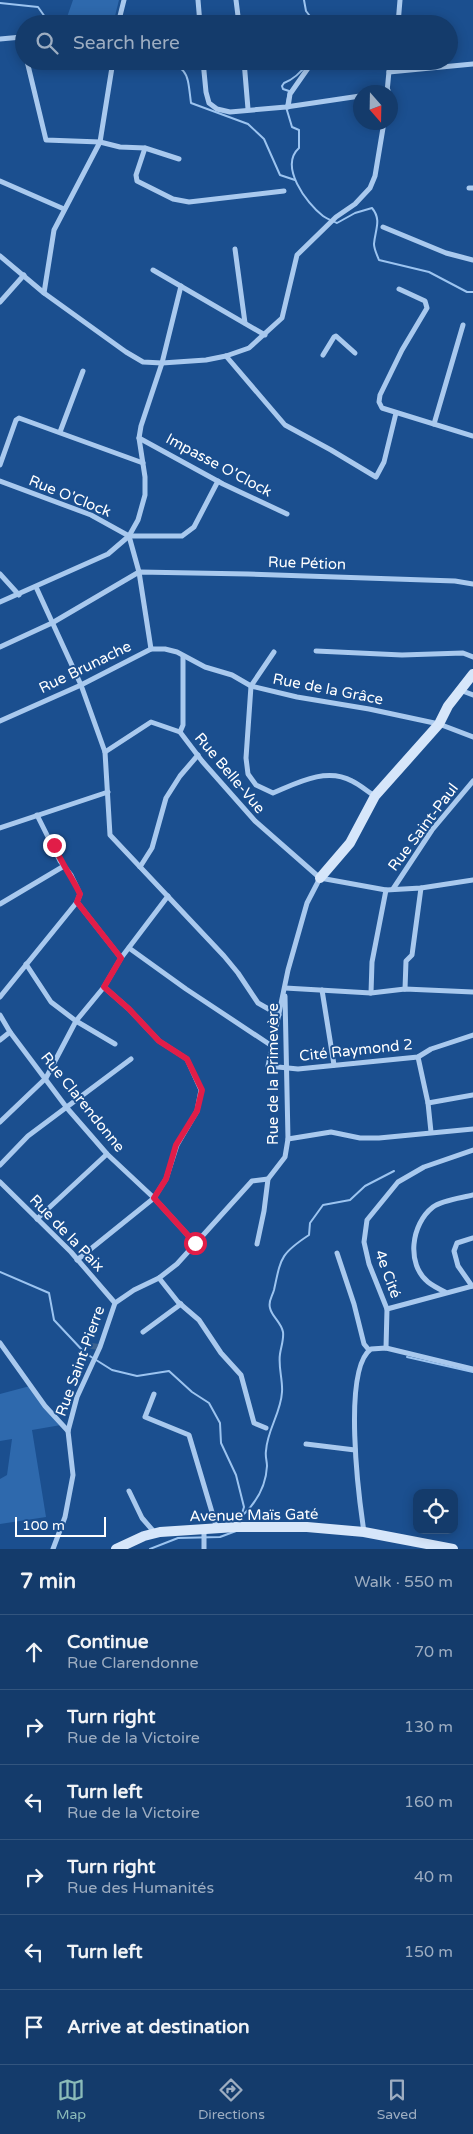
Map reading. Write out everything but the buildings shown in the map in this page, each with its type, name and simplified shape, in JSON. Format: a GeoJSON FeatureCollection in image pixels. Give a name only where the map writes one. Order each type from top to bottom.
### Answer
{"type":"FeatureCollection","features":[{"type":"Feature","properties":{"kind":"street"},"geometry":{"type":"LineString","coordinates":[[120,15],[124,0]]}},
{"type":"Feature","properties":{"kind":"street"},"geometry":{"type":"LineString","coordinates":[[198,0],[199,15]]}},
{"type":"Feature","properties":{"kind":"street"},"geometry":{"type":"LineString","coordinates":[[236,0],[238,15]]}},
{"type":"Feature","properties":{"kind":"street"},"geometry":{"type":"LineString","coordinates":[[399,15],[400,0]]}},
{"type":"Feature","properties":{"kind":"street"},"geometry":{"type":"LineString","coordinates":[[0,39],[15,38]]}},
{"type":"Feature","properties":{"kind":"street"},"geometry":{"type":"LineString","coordinates":[[458,65],[473,64]]}},
{"type":"Feature","properties":{"kind":"street"},"geometry":{"type":"LineString","coordinates":[[29,70],[46,140],[100,142],[120,147],[145,148],[179,159]]}},
{"type":"Feature","properties":{"kind":"street"},"geometry":{"type":"LineString","coordinates":[[44,293],[54,230],[100,142],[112,70]]}},
{"type":"Feature","properties":{"kind":"street"},"geometry":{"type":"LineString","coordinates":[[204,70],[209,103],[216,109],[230,112],[288,107],[353,97]]}},
{"type":"Feature","properties":{"kind":"street"},"geometry":{"type":"LineString","coordinates":[[245,70],[248,109]]}},
{"type":"Feature","properties":{"kind":"street"},"geometry":{"type":"LineString","coordinates":[[288,107],[290,94],[307,70]]}},
{"type":"Feature","properties":{"kind":"street"},"geometry":{"type":"LineString","coordinates":[[388,85],[389,72],[410,70]]}},
{"type":"Feature","properties":{"kind":"street"},"geometry":{"type":"LineString","coordinates":[[0,256],[44,293],[126,352],[143,362],[162,363],[226,356],[248,348],[282,318],[297,254],[336,217],[355,204],[370,188],[375,176],[383,130]]}},
{"type":"Feature","properties":{"kind":"street"},"geometry":{"type":"LineString","coordinates":[[145,148],[136,175],[137,181],[178,201],[189,202],[284,191]]}},
{"type":"Feature","properties":{"kind":"street"},"geometry":{"type":"LineString","coordinates":[[0,181],[64,209]]}},
{"type":"Feature","properties":{"kind":"street"},"geometry":{"type":"LineString","coordinates":[[383,227],[446,253],[473,260]]}},
{"type":"Feature","properties":{"kind":"street"},"geometry":{"type":"LineString","coordinates":[[235,248],[245,323]]}},
{"type":"Feature","properties":{"kind":"street"},"geometry":{"type":"LineString","coordinates":[[153,270],[265,335]]}},
{"type":"Feature","properties":{"kind":"street"},"geometry":{"type":"LineString","coordinates":[[0,302],[24,275]]}},
{"type":"Feature","properties":{"kind":"street"},"geometry":{"type":"LineString","coordinates":[[0,602],[108,554],[129,536],[138,520],[145,495],[140,438],[141,426],[162,363],[181,286]]}},
{"type":"Feature","properties":{"kind":"street"},"geometry":{"type":"LineString","coordinates":[[399,289],[425,301],[428,306],[402,350],[380,395],[379,402],[382,408],[473,436]]}},
{"type":"Feature","properties":{"kind":"street"},"geometry":{"type":"LineString","coordinates":[[434,424],[462,325]]}},
{"type":"Feature","properties":{"kind":"street"},"geometry":{"type":"LineString","coordinates":[[323,355],[336,336],[342,339],[355,353]]}},
{"type":"Feature","properties":{"kind":"street"},"geometry":{"type":"LineString","coordinates":[[226,356],[285,425],[376,477],[384,462],[396,413]]}},
{"type":"Feature","properties":{"kind":"street"},"geometry":{"type":"LineString","coordinates":[[60,432],[83,371]]}},
{"type":"Feature","properties":{"kind":"street"},"geometry":{"type":"LineString","coordinates":[[0,465],[16,420],[21,418],[143,463]]}},
{"type":"Feature","properties":{"kind":"street","name":"Impasse O'Clock"},"geometry":{"type":"LineString","coordinates":[[140,438],[218,481],[286,514]]}},
{"type":"Feature","properties":{"kind":"street"},"geometry":{"type":"LineString","coordinates":[[129,536],[182,536],[194,527],[218,481]]}},
{"type":"Feature","properties":{"kind":"street","name":"Rue O'Clock"},"geometry":{"type":"LineString","coordinates":[[0,482],[91,515],[129,536]]}},
{"type":"Feature","properties":{"kind":"street"},"geometry":{"type":"LineString","coordinates":[[129,536],[139,572],[151,649]]}},
{"type":"Feature","properties":{"kind":"street"},"geometry":{"type":"LineString","coordinates":[[0,647],[52,623],[139,572]]}},
{"type":"Feature","properties":{"kind":"street","name":"Rue Pétion"},"geometry":{"type":"LineString","coordinates":[[139,572],[456,581],[473,584]]}},
{"type":"Feature","properties":{"kind":"street"},"geometry":{"type":"LineString","coordinates":[[0,574],[19,595]]}},
{"type":"Feature","properties":{"kind":"street"},"geometry":{"type":"LineString","coordinates":[[36,587],[82,685],[105,752],[110,835],[229,961],[258,1003],[279,1015]]}},
{"type":"Feature","properties":{"kind":"street","name":"Rue Brunache"},"geometry":{"type":"LineString","coordinates":[[0,721],[82,685],[151,649],[165,649],[183,656]]}},
{"type":"Feature","properties":{"kind":"street"},"geometry":{"type":"LineString","coordinates":[[316,651],[402,655],[463,653],[473,657]]}},
{"type":"Feature","properties":{"kind":"street"},"geometry":{"type":"LineString","coordinates":[[274,652],[251,686],[246,758],[248,774],[256,785],[273,793],[311,777],[331,776],[351,780],[375,796]]}},
{"type":"Feature","properties":{"kind":"street","name":"Rue de la Grâce"},"geometry":{"type":"LineString","coordinates":[[183,656],[251,686],[297,697],[369,709],[439,724],[473,737]]}},
{"type":"Feature","properties":{"kind":"street","name":"Rue Belle-Vue"},"geometry":{"type":"LineString","coordinates":[[183,656],[182,724],[180,732],[255,821],[320,878]]}},
{"type":"Feature","properties":{"kind":"street"},"geometry":{"type":"LineString","coordinates":[[129,948],[186,989],[272,1046],[307,903],[320,878],[350,843],[375,796],[439,724],[460,690],[473,674]]}},
{"type":"Feature","properties":{"kind":"street"},"geometry":{"type":"LineString","coordinates":[[460,690],[473,695]]}},
{"type":"Feature","properties":{"kind":"street"},"geometry":{"type":"LineString","coordinates":[[105,752],[151,722],[180,732]]}},
{"type":"Feature","properties":{"kind":"street"},"geometry":{"type":"LineString","coordinates":[[140,867],[152,848],[166,798],[180,776],[198,755]]}},
{"type":"Feature","properties":{"kind":"street","name":"Rue Saint-Paul"},"geometry":{"type":"LineString","coordinates":[[393,889],[432,830],[473,781]]}},
{"type":"Feature","properties":{"kind":"street"},"geometry":{"type":"LineString","coordinates":[[0,828],[108,792]]}},
{"type":"Feature","properties":{"kind":"street"},"geometry":{"type":"LineString","coordinates":[[0,997],[77,902],[80,894],[72,875],[64,866],[37,815]]}},
{"type":"Feature","properties":{"kind":"street"},"geometry":{"type":"LineString","coordinates":[[0,904],[64,866]]}},
{"type":"Feature","properties":{"kind":"street"},"geometry":{"type":"LineString","coordinates":[[320,878],[386,890],[421,888],[473,880]]}},
{"type":"Feature","properties":{"kind":"street"},"geometry":{"type":"LineString","coordinates":[[405,989],[406,961],[412,955],[421,888]]}},
{"type":"Feature","properties":{"kind":"street"},"geometry":{"type":"LineString","coordinates":[[371,992],[372,962],[386,890]]}},
{"type":"Feature","properties":{"kind":"street"},"geometry":{"type":"LineString","coordinates":[[0,1122],[46,1078],[76,1021],[104,987],[121,958],[168,896]]}},
{"type":"Feature","properties":{"kind":"street"},"geometry":{"type":"LineString","coordinates":[[77,902],[121,958]]}},
{"type":"Feature","properties":{"kind":"street"},"geometry":{"type":"LineString","coordinates":[[26,964],[51,1002],[76,1021],[115,1044]]}},
{"type":"Feature","properties":{"kind":"street"},"geometry":{"type":"LineString","coordinates":[[77,1260],[154,1198],[166,1179],[176,1145],[197,1111],[202,1090],[187,1059],[159,1041],[129,1009],[104,987]]}},
{"type":"Feature","properties":{"kind":"street"},"geometry":{"type":"LineString","coordinates":[[285,988],[371,992],[405,989],[473,992]]}},
{"type":"Feature","properties":{"kind":"street","name":"Rue de la Primevère"},"geometry":{"type":"LineString","coordinates":[[268,1179],[285,1157],[288,1139],[285,988]]}},
{"type":"Feature","properties":{"kind":"street"},"geometry":{"type":"LineString","coordinates":[[322,990],[334,1065]]}},
{"type":"Feature","properties":{"kind":"street","name":"Rue Clarendonne"},"geometry":{"type":"LineString","coordinates":[[0,1015],[10,1032],[67,1108],[107,1154],[154,1198],[195,1243]]}},
{"type":"Feature","properties":{"kind":"street"},"geometry":{"type":"LineString","coordinates":[[0,1040],[10,1032]]}},
{"type":"Feature","properties":{"kind":"street","name":"Cité Raymond 2"},"geometry":{"type":"LineString","coordinates":[[272,1046],[268,1066],[288,1069],[418,1057],[430,1049],[473,1035]]}},
{"type":"Feature","properties":{"kind":"street"},"geometry":{"type":"LineString","coordinates":[[418,1057],[428,1103],[431,1132]]}},
{"type":"Feature","properties":{"kind":"street"},"geometry":{"type":"LineString","coordinates":[[0,1165],[28,1136],[131,1059]]}},
{"type":"Feature","properties":{"kind":"street"},"geometry":{"type":"LineString","coordinates":[[428,1103],[473,1095]]}},
{"type":"Feature","properties":{"kind":"street"},"geometry":{"type":"LineString","coordinates":[[288,1139],[332,1132],[370,1138],[473,1129]]}},
{"type":"Feature","properties":{"kind":"street","name":"4e Cité"},"geometry":{"type":"LineString","coordinates":[[386,1348],[387,1309],[369,1264],[364,1242],[367,1220],[398,1182],[424,1167],[473,1150]]}},
{"type":"Feature","properties":{"kind":"street"},"geometry":{"type":"LineString","coordinates":[[37,1220],[107,1154]]}},
{"type":"Feature","properties":{"kind":"street"},"geometry":{"type":"LineString","coordinates":[[257,1244],[268,1179]]}},
{"type":"Feature","properties":{"kind":"street","name":"Rue Saint-Pierre"},"geometry":{"type":"LineString","coordinates":[[53,1549],[65,1517],[72,1475],[68,1431],[77,1397],[97,1354],[115,1302],[159,1278],[177,1264],[252,1181],[268,1179]]}},
{"type":"Feature","properties":{"kind":"street","name":"Rue de la Paix"},"geometry":{"type":"LineString","coordinates":[[0,1182],[77,1260],[115,1302]]}},
{"type":"Feature","properties":{"kind":"street","name":"4e Cité"},"geometry":{"type":"LineString","coordinates":[[445,1292],[427,1282],[416,1264],[412,1245],[418,1226],[433,1207],[456,1198],[473,1195]]}},
{"type":"Feature","properties":{"kind":"street"},"geometry":{"type":"LineString","coordinates":[[387,1309],[473,1286],[458,1266],[454,1251],[457,1243],[473,1238]]}},
{"type":"Feature","properties":{"kind":"street"},"geometry":{"type":"LineString","coordinates":[[337,1253],[354,1304],[364,1344],[369,1350]]}},
{"type":"Feature","properties":{"kind":"street"},"geometry":{"type":"LineString","coordinates":[[159,1278],[181,1304],[199,1320],[221,1353],[241,1375],[254,1423],[266,1428]]}},
{"type":"Feature","properties":{"kind":"street"},"geometry":{"type":"LineString","coordinates":[[144,1332],[181,1304]]}},
{"type":"Feature","properties":{"kind":"street"},"geometry":{"type":"LineString","coordinates":[[0,1343],[45,1406],[68,1431]]}},
{"type":"Feature","properties":{"kind":"street"},"geometry":{"type":"LineString","coordinates":[[369,1350],[386,1348],[473,1369]]}},
{"type":"Feature","properties":{"kind":"street"},"geometry":{"type":"LineString","coordinates":[[364,1532],[354,1450],[354,1414],[360,1373],[369,1350]]}},
{"type":"Feature","properties":{"kind":"street"},"geometry":{"type":"LineString","coordinates":[[154,1394],[144,1418],[189,1435],[217,1530]]}},
{"type":"Feature","properties":{"kind":"street"},"geometry":{"type":"LineString","coordinates":[[306,1444],[354,1450]]}},
{"type":"Feature","properties":{"kind":"street"},"geometry":{"type":"LineString","coordinates":[[129,1491],[142,1518],[156,1534]]}},
{"type":"Feature","properties":{"kind":"street","name":"Avenue Maïs Gaté"},"geometry":{"type":"LineString","coordinates":[[116,1549],[144,1536],[156,1534],[204,1532],[238,1528],[307,1527],[364,1532],[420,1546],[453,1549]]}},
{"type":"Feature","properties":{"kind":"street"},"geometry":{"type":"LineString","coordinates":[[204,1532],[204,1547]]}},
{"type":"Feature","properties":{"kind":"shaded area"},"geometry":{"type":"Polygon","coordinates":[[[73,0],[119,0],[115,15],[68,15],[73,0]]]}},
{"type":"Feature","properties":{"kind":"shaded area"},"geometry":{"type":"Polygon","coordinates":[[[30,1386],[61,1425],[32,1430],[46,1517],[0,1524],[0,1479],[7,1475],[12,1439],[0,1441],[0,1394],[30,1386]]]}},
{"type":"Feature","properties":{"kind":"waterway"},"geometry":{"type":"LineString","coordinates":[[304,0],[306,11],[309,15]]}},
{"type":"Feature","properties":{"kind":"waterway"},"geometry":{"type":"LineString","coordinates":[[0,3],[38,7],[44,15]]}},
{"type":"Feature","properties":{"kind":"waterway"},"geometry":{"type":"LineString","coordinates":[[182,70],[187,77],[191,103],[248,124],[264,139],[280,175],[295,180]]}},
{"type":"Feature","properties":{"kind":"waterway"},"geometry":{"type":"LineString","coordinates":[[302,70],[282,86],[283,89],[289,91],[286,107],[292,127],[299,130],[299,148],[292,164],[293,174],[309,202],[323,216],[337,223],[355,213],[372,208],[377,217],[374,244],[379,260],[429,272],[467,292],[473,292]]}},
{"type":"Feature","properties":{"kind":"waterway"},"geometry":{"type":"LineString","coordinates":[[242,1516],[256,1500],[263,1487],[267,1466],[267,1443],[281,1400],[280,1351],[283,1332],[271,1311],[270,1299],[283,1258],[292,1247],[309,1235],[310,1223],[323,1205],[350,1200],[365,1186],[394,1171]]}},
{"type":"Feature","properties":{"kind":"waterway"},"geometry":{"type":"LineString","coordinates":[[0,1272],[49,1293],[54,1320],[85,1353],[112,1370],[137,1376],[169,1371],[192,1392],[209,1403],[220,1423],[221,1443],[236,1475],[244,1507],[239,1523]]}},
{"type":"Feature","properties":{"kind":"waterway"},"geometry":{"type":"LineString","coordinates":[[92,1346],[98,1347]]}},
{"type":"Feature","properties":{"kind":"waterway"},"geometry":{"type":"LineString","coordinates":[[407,1357],[473,1372]]}},
{"type":"Feature","properties":{"kind":"waterway"},"geometry":{"type":"LineString","coordinates":[[150,1549],[178,1538],[220,1537],[236,1531]]}},
{"type":"Feature","properties":{"kind":"route"},"geometry":{"type":"LineString","coordinates":[[54,845],[60,861],[72,875],[80,894],[77,902],[121,958],[104,987],[129,1009],[159,1041],[187,1059],[202,1090],[197,1111],[176,1145],[166,1179],[154,1198],[195,1243]]}}]}
